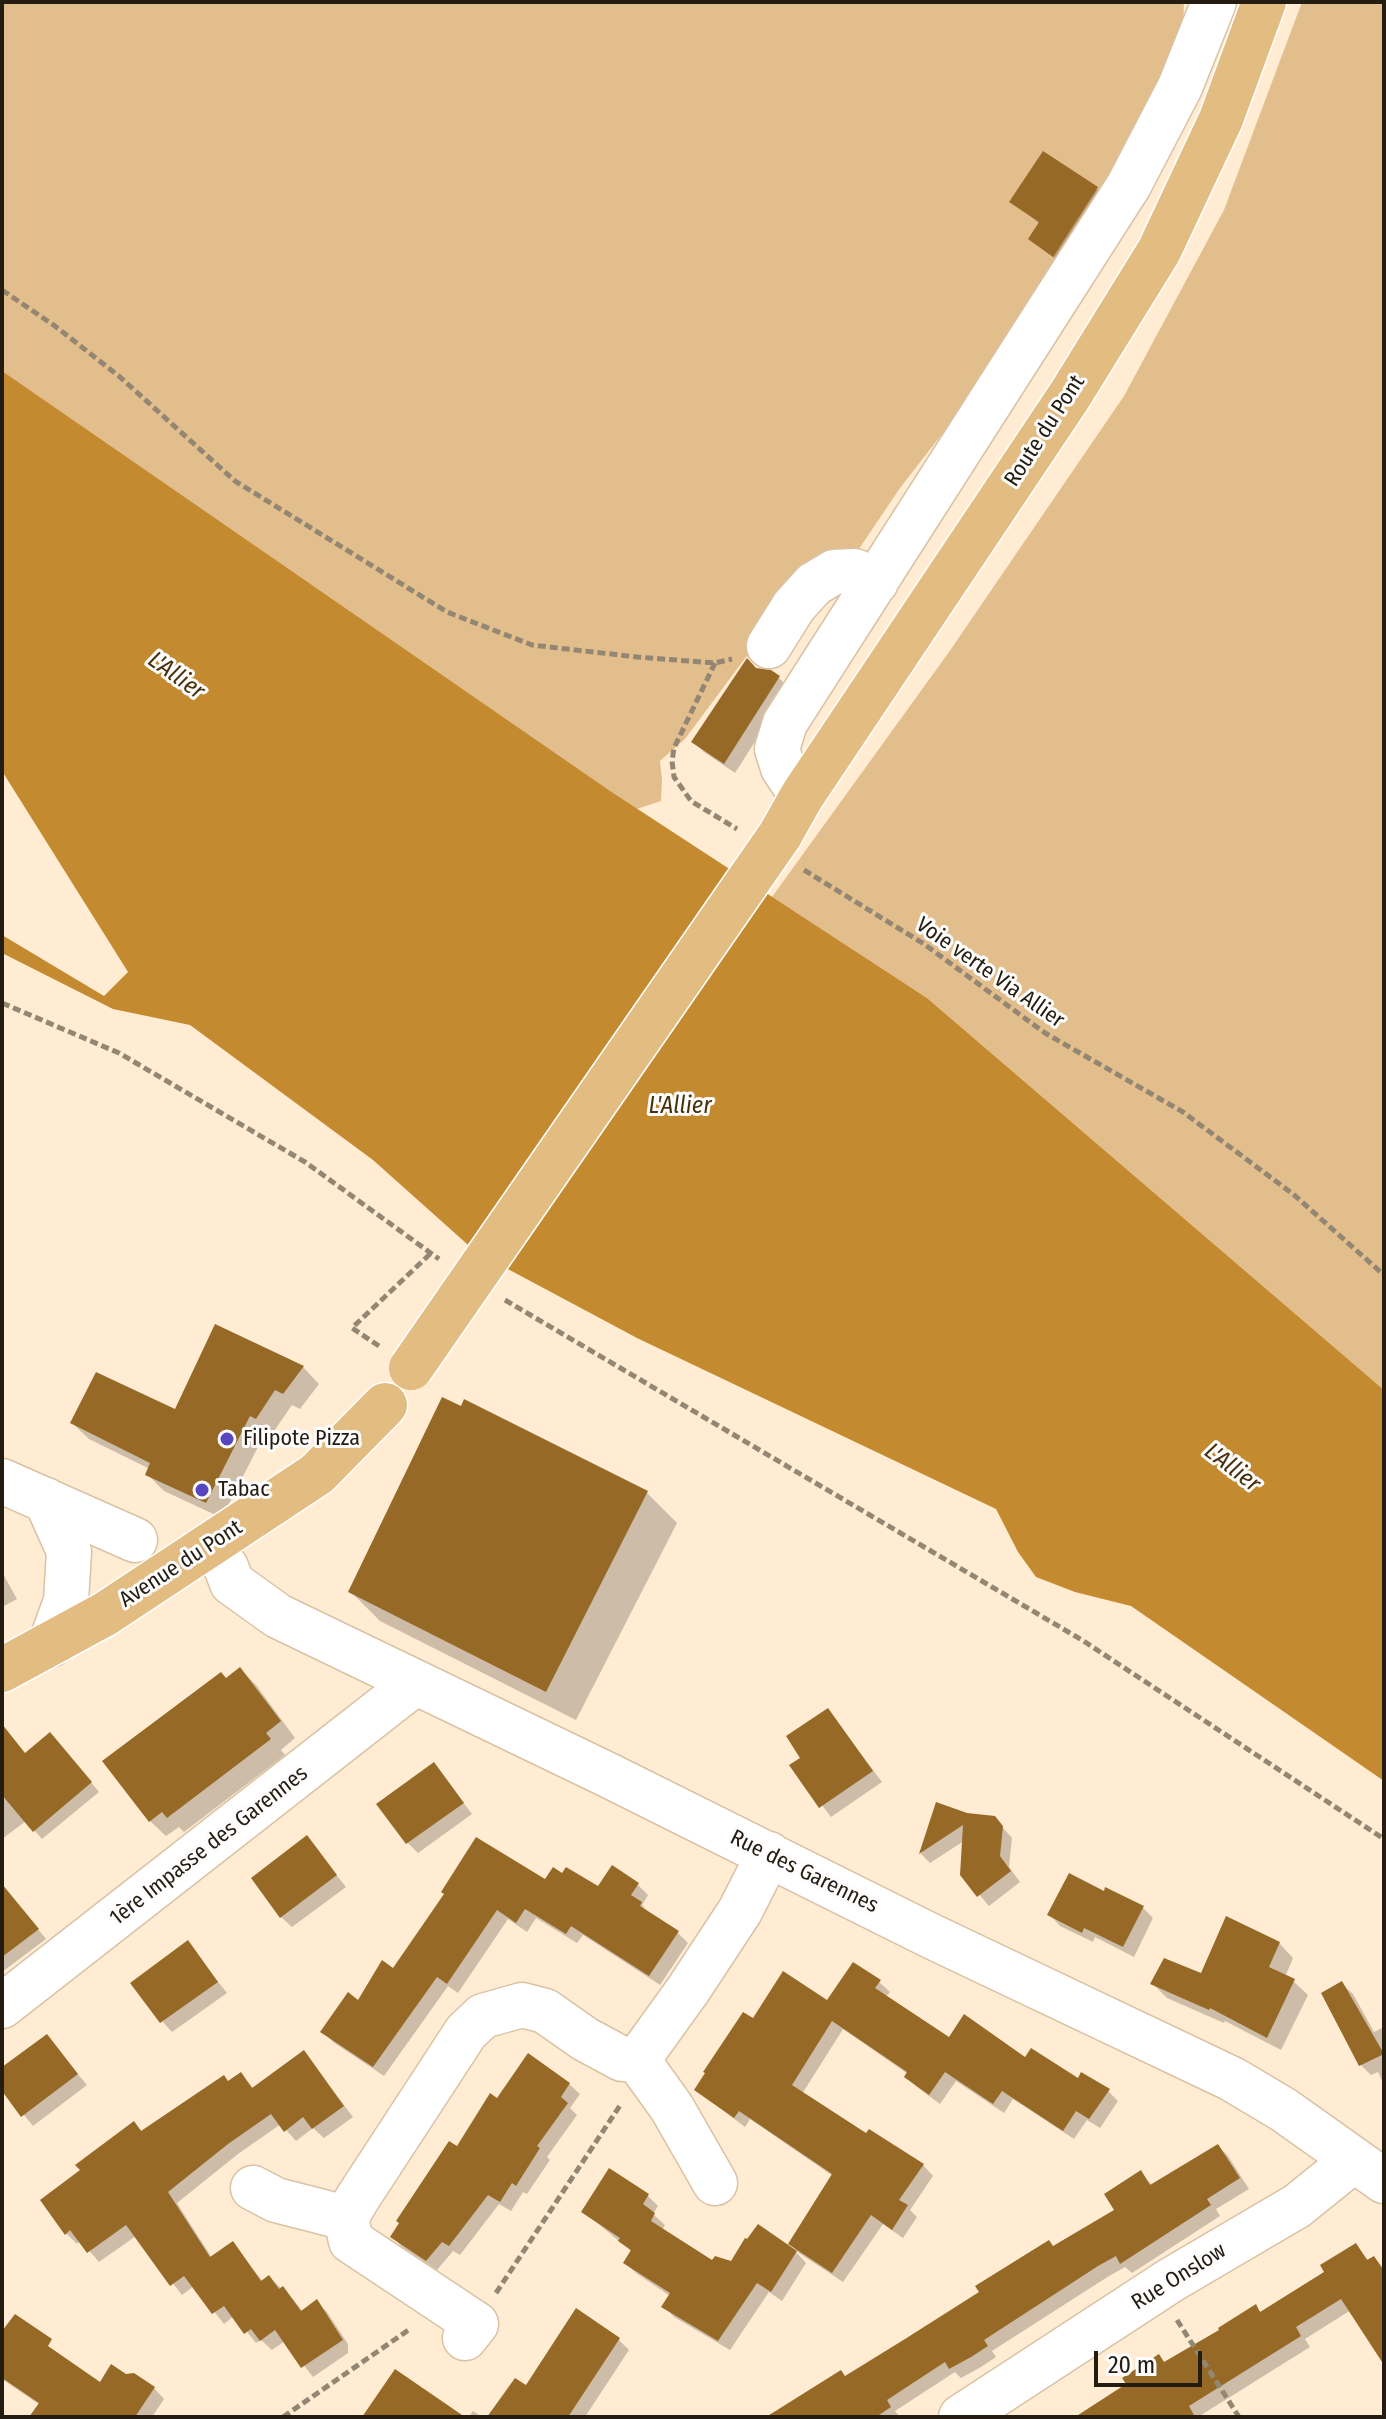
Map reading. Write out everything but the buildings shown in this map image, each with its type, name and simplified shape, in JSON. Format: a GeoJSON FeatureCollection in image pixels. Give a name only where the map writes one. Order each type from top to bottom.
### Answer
{"type":"FeatureCollection","features":[{"type":"Feature","properties":{"kind":"main road","name":"Route du Pont"},"geometry":{"type":"LineString","coordinates":[[385,1405],[772,844],[1070,395],[1159,251],[1221,119],[1264,2]]}},
{"type":"Feature","properties":{"kind":"main road","name":"Avenue du Pont"},"geometry":{"type":"LineString","coordinates":[[105,1614],[226,1567],[268,1535],[327,1475],[385,1405]]}},
{"type":"Feature","properties":{"kind":"main road","name":"Avenue du Pont"},"geometry":{"type":"LineString","coordinates":[[2,1670],[105,1614],[317,1474],[385,1405]]}},
{"type":"Feature","properties":{"kind":"street"},"geometry":{"type":"LineString","coordinates":[[802,796],[783,768],[777,749],[785,723],[1129,185],[1180,87],[1214,2]]}},
{"type":"Feature","properties":{"kind":"street"},"geometry":{"type":"LineString","coordinates":[[769,646],[794,606],[814,584],[834,572],[855,571],[876,582]]}},
{"type":"Feature","properties":{"kind":"street"},"geometry":{"type":"LineString","coordinates":[[2,1481],[135,1540]]}},
{"type":"Feature","properties":{"kind":"street"},"geometry":{"type":"LineString","coordinates":[[46,1500],[69,1551],[66,1601],[50,1645]]}},
{"type":"Feature","properties":{"kind":"street","name":"Rue des Garennes"},"geometry":{"type":"LineString","coordinates":[[226,1567],[232,1583],[278,1616],[931,1936],[1232,2079],[1284,2110],[1369,2170]]}},
{"type":"Feature","properties":{"kind":"street","name":"1ère Impasse des Garennes"},"geometry":{"type":"LineString","coordinates":[[2,2006],[414,1684]]}},
{"type":"Feature","properties":{"kind":"street"},"geometry":{"type":"LineString","coordinates":[[641,2063],[740,1911],[769,1854]]}},
{"type":"Feature","properties":{"kind":"street"},"geometry":{"type":"LineString","coordinates":[[463,2322],[351,2241],[346,2218],[466,2032],[483,2016],[522,2005],[545,2011],[585,2039],[622,2059],[641,2063],[672,2108],[715,2183]]}},
{"type":"Feature","properties":{"kind":"street","name":"Rue Onslow"},"geometry":{"type":"LineString","coordinates":[[961,2417],[1157,2290],[1297,2206],[1369,2170]]}},
{"type":"Feature","properties":{"kind":"street"},"geometry":{"type":"LineString","coordinates":[[253,2188],[276,2200],[346,2218]]}},
{"type":"Feature","properties":{"kind":"path","name":"Voie verte Via Allier"},"geometry":{"type":"LineString","coordinates":[[2,290],[55,326],[120,377],[235,481],[447,612],[532,645],[715,663],[674,748],[674,777],[691,801],[772,844],[924,944],[1045,1033],[1183,1112],[1293,1194],[1384,1275]]}},
{"type":"Feature","properties":{"kind":"path"},"geometry":{"type":"LineString","coordinates":[[2,1003],[119,1053],[305,1162],[443,1262]]}},
{"type":"Feature","properties":{"kind":"path"},"geometry":{"type":"LineString","coordinates":[[352,1328],[430,1254]]}},
{"type":"Feature","properties":{"kind":"path"},"geometry":{"type":"LineString","coordinates":[[496,1294],[1082,1640],[1384,1839]]}},
{"type":"Feature","properties":{"kind":"path"},"geometry":{"type":"LineString","coordinates":[[283,2417],[463,2322],[641,2063]]}},
{"type":"Feature","properties":{"kind":"path"},"geometry":{"type":"LineString","coordinates":[[1157,2290],[1239,2417]]}},
{"type":"Feature","properties":{"kind":"shaded area"},"geometry":{"type":"Polygon","coordinates":[[[2,2],[1184,2],[1182,53],[1026,326],[900,488],[836,583],[778,643],[746,657],[685,739],[660,761],[661,801],[621,814],[2,424],[2,2]]]}},
{"type":"Feature","properties":{"kind":"shaded area"},"geometry":{"type":"Polygon","coordinates":[[[1302,2],[1384,2],[1384,1390],[927,998],[772,897],[949,652],[1124,396],[1224,210],[1302,2]]]}},
{"type":"Feature","properties":{"kind":"water","name":"L'Allier"},"geometry":{"type":"Polygon","coordinates":[[[2,371],[610,791],[927,998],[1384,1390],[1384,1781],[1131,1606],[1075,1592],[1036,1577],[1018,1552],[996,1509],[637,1338],[476,1252],[373,1160],[190,1025],[113,1009],[2,953],[2,935],[104,996],[128,972],[2,771],[2,371]]]}},
{"type":"Feature","properties":{"kind":"place","name":"Filipote Pizza"},"geometry":{"type":"Point","coordinates":[227,1439]}},
{"type":"Feature","properties":{"kind":"place","name":"Tabac"},"geometry":{"type":"Point","coordinates":[202,1490]}}]}
